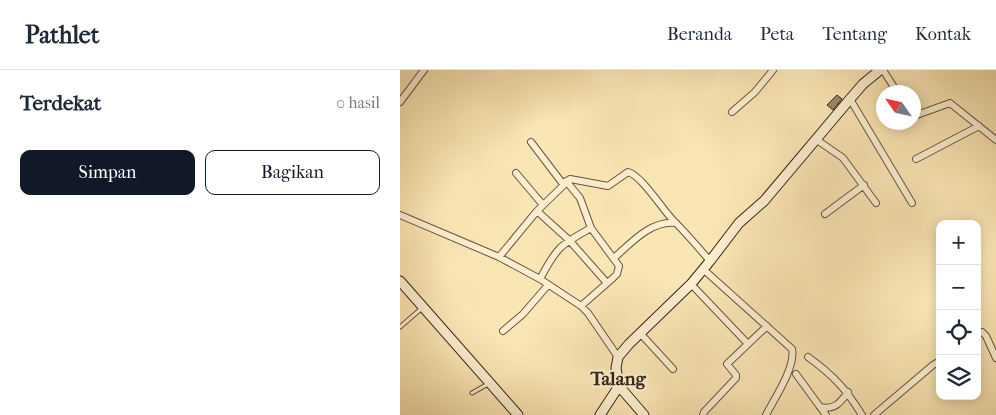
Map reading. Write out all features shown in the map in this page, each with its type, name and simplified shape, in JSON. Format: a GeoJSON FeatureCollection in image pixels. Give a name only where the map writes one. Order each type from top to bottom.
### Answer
{"type":"FeatureCollection","features":[{"type":"Feature","properties":{"kind":"street"},"geometry":{"type":"LineString","coordinates":[[400,102],[424,70]]}},
{"type":"Feature","properties":{"kind":"street"},"geometry":{"type":"LineString","coordinates":[[732,112],[755,92],[773,70]]}},
{"type":"Feature","properties":{"kind":"street"},"geometry":{"type":"LineString","coordinates":[[644,415],[619,386],[616,368],[618,357],[690,284],[739,223],[764,201],[850,99],[878,71],[890,85]]}},
{"type":"Feature","properties":{"kind":"street"},"geometry":{"type":"LineString","coordinates":[[850,99],[912,203]]}},
{"type":"Feature","properties":{"kind":"street"},"geometry":{"type":"LineString","coordinates":[[921,113],[950,103],[996,139]]}},
{"type":"Feature","properties":{"kind":"street"},"geometry":{"type":"LineString","coordinates":[[916,159],[979,126]]}},
{"type":"Feature","properties":{"kind":"street"},"geometry":{"type":"LineString","coordinates":[[817,140],[843,158],[876,203]]}},
{"type":"Feature","properties":{"kind":"street"},"geometry":{"type":"LineString","coordinates":[[531,142],[580,198],[591,228],[618,266],[617,274],[581,306]]}},
{"type":"Feature","properties":{"kind":"street"},"geometry":{"type":"LineString","coordinates":[[516,172],[544,205]]}},
{"type":"Feature","properties":{"kind":"street"},"geometry":{"type":"LineString","coordinates":[[499,257],[537,211],[570,178],[608,186],[625,173],[631,173],[710,261]]}},
{"type":"Feature","properties":{"kind":"street"},"geometry":{"type":"LineString","coordinates":[[825,214],[864,185]]}},
{"type":"Feature","properties":{"kind":"street"},"geometry":{"type":"LineString","coordinates":[[537,211],[569,240],[607,283]]}},
{"type":"Feature","properties":{"kind":"street"},"geometry":{"type":"LineString","coordinates":[[400,215],[499,257],[540,279],[581,306],[596,322],[618,357]]}},
{"type":"Feature","properties":{"kind":"street"},"geometry":{"type":"LineString","coordinates":[[614,258],[640,236],[653,228],[669,222],[677,224]]}},
{"type":"Feature","properties":{"kind":"street"},"geometry":{"type":"LineString","coordinates":[[540,279],[556,250],[569,240],[591,228]]}},
{"type":"Feature","properties":{"kind":"street"},"geometry":{"type":"LineString","coordinates":[[703,269],[792,349],[793,354],[789,370],[766,415]]}},
{"type":"Feature","properties":{"kind":"street"},"geometry":{"type":"LineString","coordinates":[[400,281],[518,415]]}},
{"type":"Feature","properties":{"kind":"street"},"geometry":{"type":"LineString","coordinates":[[690,284],[748,344]]}},
{"type":"Feature","properties":{"kind":"street"},"geometry":{"type":"LineString","coordinates":[[503,332],[518,319],[548,285]]}},
{"type":"Feature","properties":{"kind":"street"},"geometry":{"type":"LineString","coordinates":[[703,415],[737,376],[727,364],[767,326]]}},
{"type":"Feature","properties":{"kind":"street"},"geometry":{"type":"LineString","coordinates":[[981,332],[986,336],[996,358]]}},
{"type":"Feature","properties":{"kind":"street"},"geometry":{"type":"LineString","coordinates":[[640,334],[673,369]]}},
{"type":"Feature","properties":{"kind":"street"},"geometry":{"type":"LineString","coordinates":[[808,357],[831,374],[848,392],[862,415]]}},
{"type":"Feature","properties":{"kind":"street"},"geometry":{"type":"LineString","coordinates":[[874,415],[936,363]]}},
{"type":"Feature","properties":{"kind":"street"},"geometry":{"type":"LineString","coordinates":[[796,374],[826,415]]}},
{"type":"Feature","properties":{"kind":"street"},"geometry":{"type":"LineString","coordinates":[[600,415],[619,386]]}},
{"type":"Feature","properties":{"kind":"street"},"geometry":{"type":"LineString","coordinates":[[820,407],[834,407],[842,401],[848,392]]}},
{"type":"Feature","properties":{"kind":"lane"},"geometry":{"type":"LineString","coordinates":[[400,328],[423,308]]}},
{"type":"Feature","properties":{"kind":"lane"},"geometry":{"type":"LineString","coordinates":[[472,394],[491,383]]}},
{"type":"Feature","properties":{"kind":"building"},"geometry":{"type":"Polygon","coordinates":[[[837,95],[842,99],[833,110],[827,105],[837,95]]]}},
{"type":"Feature","properties":{"kind":"district","name":"Talang"},"geometry":{"type":"Point","coordinates":[618,378]}}]}
